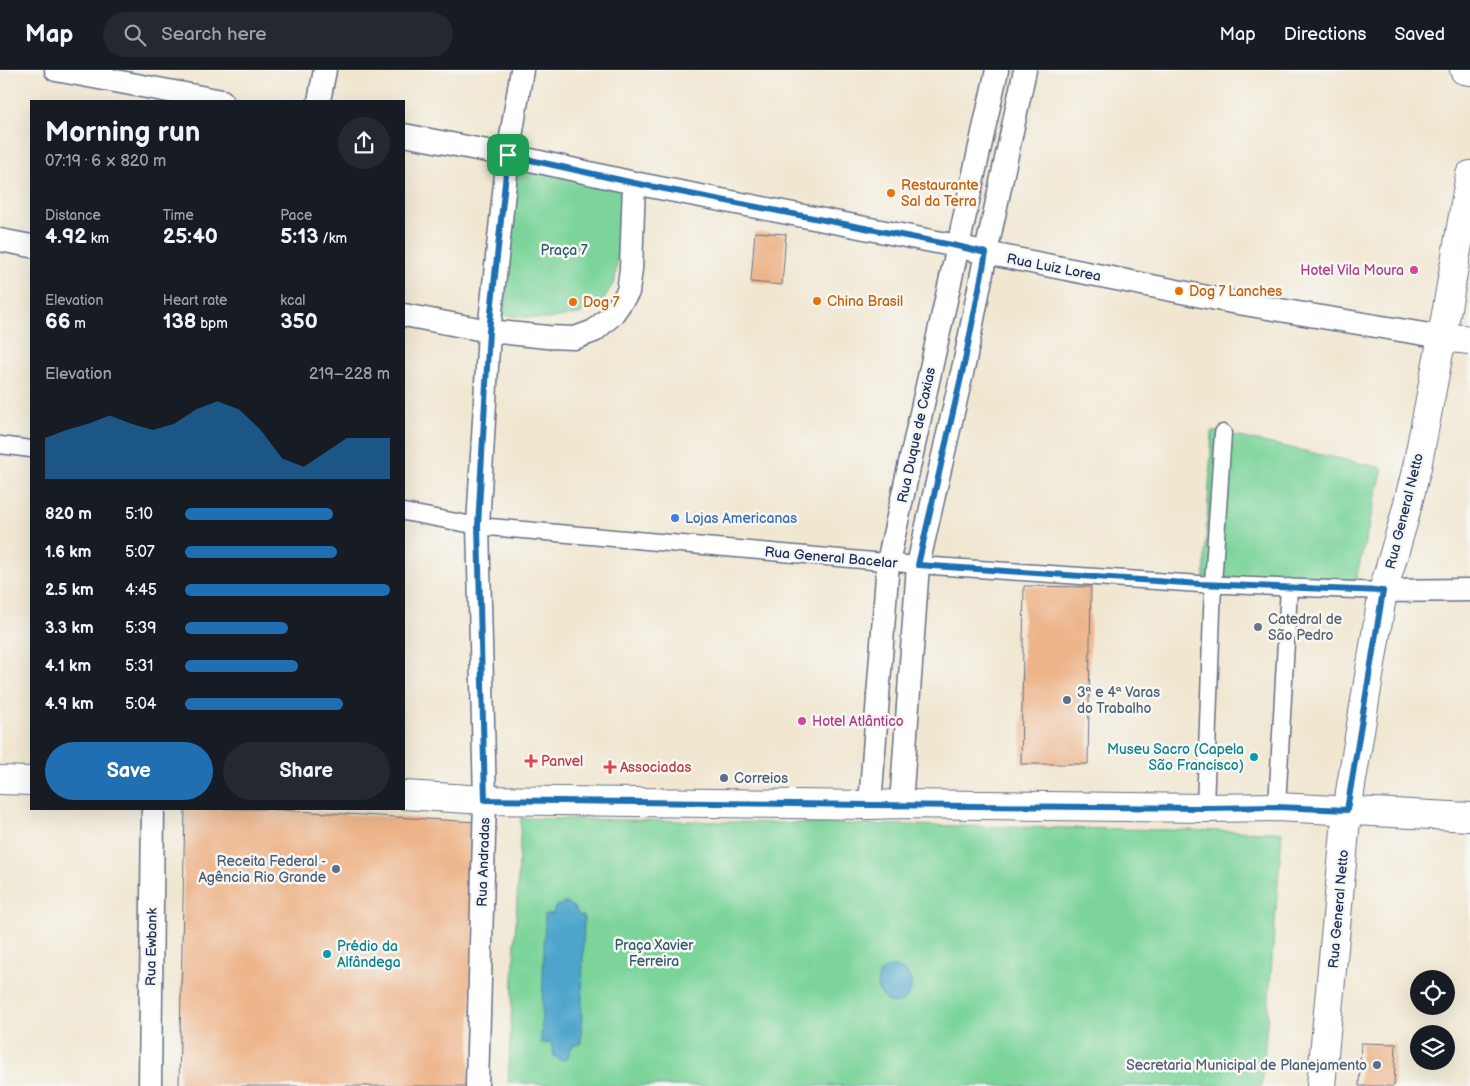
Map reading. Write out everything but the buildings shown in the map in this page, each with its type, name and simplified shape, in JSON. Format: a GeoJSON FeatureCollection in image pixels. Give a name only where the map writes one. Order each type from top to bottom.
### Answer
{"type":"FeatureCollection","features":[{"type":"Feature","properties":{"kind":"main road"},"geometry":{"type":"LineString","coordinates":[[1464,70],[1470,71]]}},
{"type":"Feature","properties":{"kind":"main road","name":"Rua General Netto"},"geometry":{"type":"LineString","coordinates":[[1321,1086],[1347,810],[1383,591],[1417,467],[1470,175]]}},
{"type":"Feature","properties":{"kind":"main road","name":"Rua Luiz Lorea"},"geometry":{"type":"LineString","coordinates":[[1442,337],[1470,340]]}},
{"type":"Feature","properties":{"kind":"main road"},"geometry":{"type":"LineString","coordinates":[[0,780],[30,781]]}},
{"type":"Feature","properties":{"kind":"main road"},"geometry":{"type":"LineString","coordinates":[[405,795],[485,800],[1205,808],[1277,807],[1470,817]]}},
{"type":"Feature","properties":{"kind":"street"},"geometry":{"type":"LineString","coordinates":[[56,70],[217,100]]}},
{"type":"Feature","properties":{"kind":"street"},"geometry":{"type":"LineString","coordinates":[[319,100],[325,70]]}},
{"type":"Feature","properties":{"kind":"street","name":"Rua Andradas"},"geometry":{"type":"LineString","coordinates":[[477,1086],[485,800],[478,526],[489,331],[508,155],[522,70]]}},
{"type":"Feature","properties":{"kind":"street","name":"Rua Duque de Caxias"},"geometry":{"type":"LineString","coordinates":[[870,805],[888,562],[997,70]]}},
{"type":"Feature","properties":{"kind":"street"},"geometry":{"type":"LineString","coordinates":[[901,804],[918,565],[965,360],[1025,70]]}},
{"type":"Feature","properties":{"kind":"street"},"geometry":{"type":"LineString","coordinates":[[987,114],[1014,121]]}},
{"type":"Feature","properties":{"kind":"street","name":"Rua Luiz Lorea"},"geometry":{"type":"LineString","coordinates":[[405,135],[508,155],[634,183],[1232,302],[1442,337]]}},
{"type":"Feature","properties":{"kind":"street"},"geometry":{"type":"LineString","coordinates":[[405,315],[489,331],[547,337],[575,338],[594,331],[612,315],[628,292],[631,269],[634,183]]}},
{"type":"Feature","properties":{"kind":"street"},"geometry":{"type":"LineString","coordinates":[[0,240],[30,246]]}},
{"type":"Feature","properties":{"kind":"street"},"geometry":{"type":"LineString","coordinates":[[935,348],[965,360]]}},
{"type":"Feature","properties":{"kind":"street"},"geometry":{"type":"LineString","coordinates":[[1205,808],[1213,584],[1223,433]]}},
{"type":"Feature","properties":{"kind":"street"},"geometry":{"type":"LineString","coordinates":[[0,444],[30,449]]}},
{"type":"Feature","properties":{"kind":"street"},"geometry":{"type":"LineString","coordinates":[[910,460],[940,468]]}},
{"type":"Feature","properties":{"kind":"street","name":"Rua General Bacelar"},"geometry":{"type":"LineString","coordinates":[[405,512],[478,526],[918,565],[1213,584],[1383,591],[1470,590]]}},
{"type":"Feature","properties":{"kind":"street"},"geometry":{"type":"LineString","coordinates":[[1277,807],[1290,587]]}},
{"type":"Feature","properties":{"kind":"street"},"geometry":{"type":"LineString","coordinates":[[880,676],[910,678]]}},
{"type":"Feature","properties":{"kind":"street","name":"Rua Ewbank"},"geometry":{"type":"LineString","coordinates":[[150,1086],[153,810]]}},
{"type":"Feature","properties":{"kind":"green space","name":"Praça 7"},"geometry":{"type":"Polygon","coordinates":[[[517,169],[623,186],[615,281],[601,303],[579,314],[546,319],[503,315],[517,169]]]}},
{"type":"Feature","properties":{"kind":"green space"},"geometry":{"type":"Polygon","coordinates":[[[1212,431],[1383,468],[1355,583],[1204,577],[1212,431]]]}},
{"type":"Feature","properties":{"kind":"green space","name":"Praça Xavier Ferreira"},"geometry":{"type":"Polygon","coordinates":[[[521,818],[1282,832],[1262,1086],[564,1086],[508,1082],[521,818]]]}},
{"type":"Feature","properties":{"kind":"water"},"geometry":{"type":"Polygon","coordinates":[[[563,903],[571,905],[579,915],[584,916],[581,1044],[573,1045],[567,1059],[560,1060],[554,1056],[551,1043],[541,1043],[545,914],[553,914],[555,907],[563,903]]]}},
{"type":"Feature","properties":{"kind":"water"},"geometry":{"type":"Polygon","coordinates":[[[894,967],[904,970],[909,976],[911,983],[911,991],[907,997],[902,1002],[895,1003],[887,1001],[877,988],[879,974],[885,968],[894,967]]]}},
{"type":"Feature","properties":{"kind":"place","name":"Restaurante Sal da Terra"},"geometry":{"type":"Point","coordinates":[891,193]}},
{"type":"Feature","properties":{"kind":"place","name":"Hotel Vila Moura"},"geometry":{"type":"Point","coordinates":[1414,270]}},
{"type":"Feature","properties":{"kind":"place","name":"Dog 7 Lanches"},"geometry":{"type":"Point","coordinates":[1179,291]}},
{"type":"Feature","properties":{"kind":"place","name":"China Brasil"},"geometry":{"type":"Point","coordinates":[817,301]}},
{"type":"Feature","properties":{"kind":"place","name":"Dog 7"},"geometry":{"type":"Point","coordinates":[573,302]}},
{"type":"Feature","properties":{"kind":"place","name":"Lojas Americanas"},"geometry":{"type":"Point","coordinates":[675,518]}},
{"type":"Feature","properties":{"kind":"place","name":"Catedral de São Pedro"},"geometry":{"type":"Point","coordinates":[1258,627]}},
{"type":"Feature","properties":{"kind":"place","name":"3ª e 4ª Varas do Trabalho"},"geometry":{"type":"Point","coordinates":[1067,700]}},
{"type":"Feature","properties":{"kind":"place","name":"Hotel Atlântico"},"geometry":{"type":"Point","coordinates":[802,721]}},
{"type":"Feature","properties":{"kind":"place","name":"Museu Sacro (Capela São Francisco)"},"geometry":{"type":"Point","coordinates":[1254,757]}},
{"type":"Feature","properties":{"kind":"place","name":"Panvel"},"geometry":{"type":"Point","coordinates":[531,761]}},
{"type":"Feature","properties":{"kind":"place","name":"Associadas"},"geometry":{"type":"Point","coordinates":[610,767]}},
{"type":"Feature","properties":{"kind":"place","name":"Correios"},"geometry":{"type":"Point","coordinates":[724,778]}},
{"type":"Feature","properties":{"kind":"place","name":"Receita Federal - Agência Rio Grande"},"geometry":{"type":"Point","coordinates":[336,869]}},
{"type":"Feature","properties":{"kind":"place","name":"Prédio da Alfândega"},"geometry":{"type":"Point","coordinates":[327,954]}},
{"type":"Feature","properties":{"kind":"place","name":"Secretaria Municipal de Planejamento"},"geometry":{"type":"Point","coordinates":[1377,1065]}},
{"type":"Feature","properties":{"kind":"route"},"geometry":{"type":"LineString","coordinates":[[508,155],[634,183],[986,253],[965,360],[918,565],[1200,584],[1383,591],[1347,810],[1277,807],[1205,808],[485,800],[478,526],[489,331],[508,155]]}}]}
